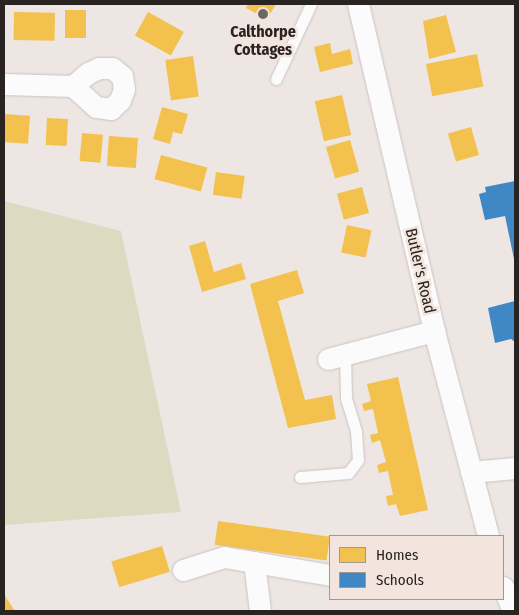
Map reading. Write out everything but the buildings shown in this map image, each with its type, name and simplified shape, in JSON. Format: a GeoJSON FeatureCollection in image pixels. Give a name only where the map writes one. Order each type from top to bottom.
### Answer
{"type":"FeatureCollection","features":[{"type":"Feature","properties":{"kind":"street","name":"Butler's Road"},"geometry":{"type":"LineString","coordinates":[[358,4],[434,331],[488,535]]}},
{"type":"Feature","properties":{"kind":"street"},"geometry":{"type":"LineString","coordinates":[[4,84],[73,86]]}},
{"type":"Feature","properties":{"kind":"street"},"geometry":{"type":"LineString","coordinates":[[337,356],[434,331]]}},
{"type":"Feature","properties":{"kind":"street"},"geometry":{"type":"LineString","coordinates":[[471,472],[515,468]]}},
{"type":"Feature","properties":{"kind":"street"},"geometry":{"type":"LineString","coordinates":[[183,570],[224,557],[329,575]]}},
{"type":"Feature","properties":{"kind":"street"},"geometry":{"type":"LineString","coordinates":[[254,562],[260,611]]}},
{"type":"Feature","properties":{"kind":"lane"},"geometry":{"type":"LineString","coordinates":[[276,79],[311,4]]}},
{"type":"Feature","properties":{"kind":"lane"},"geometry":{"type":"LineString","coordinates":[[300,477],[348,473],[358,460],[356,431],[346,398],[337,356]]}},
{"type":"Feature","properties":{"kind":"shaded area"},"geometry":{"type":"Polygon","coordinates":[[[4,201],[121,231],[181,512],[4,525],[4,201]]]}},
{"type":"Feature","properties":{"kind":"place","name":"Calthorpe Cottages"},"geometry":{"type":"Point","coordinates":[263,14]}}]}
